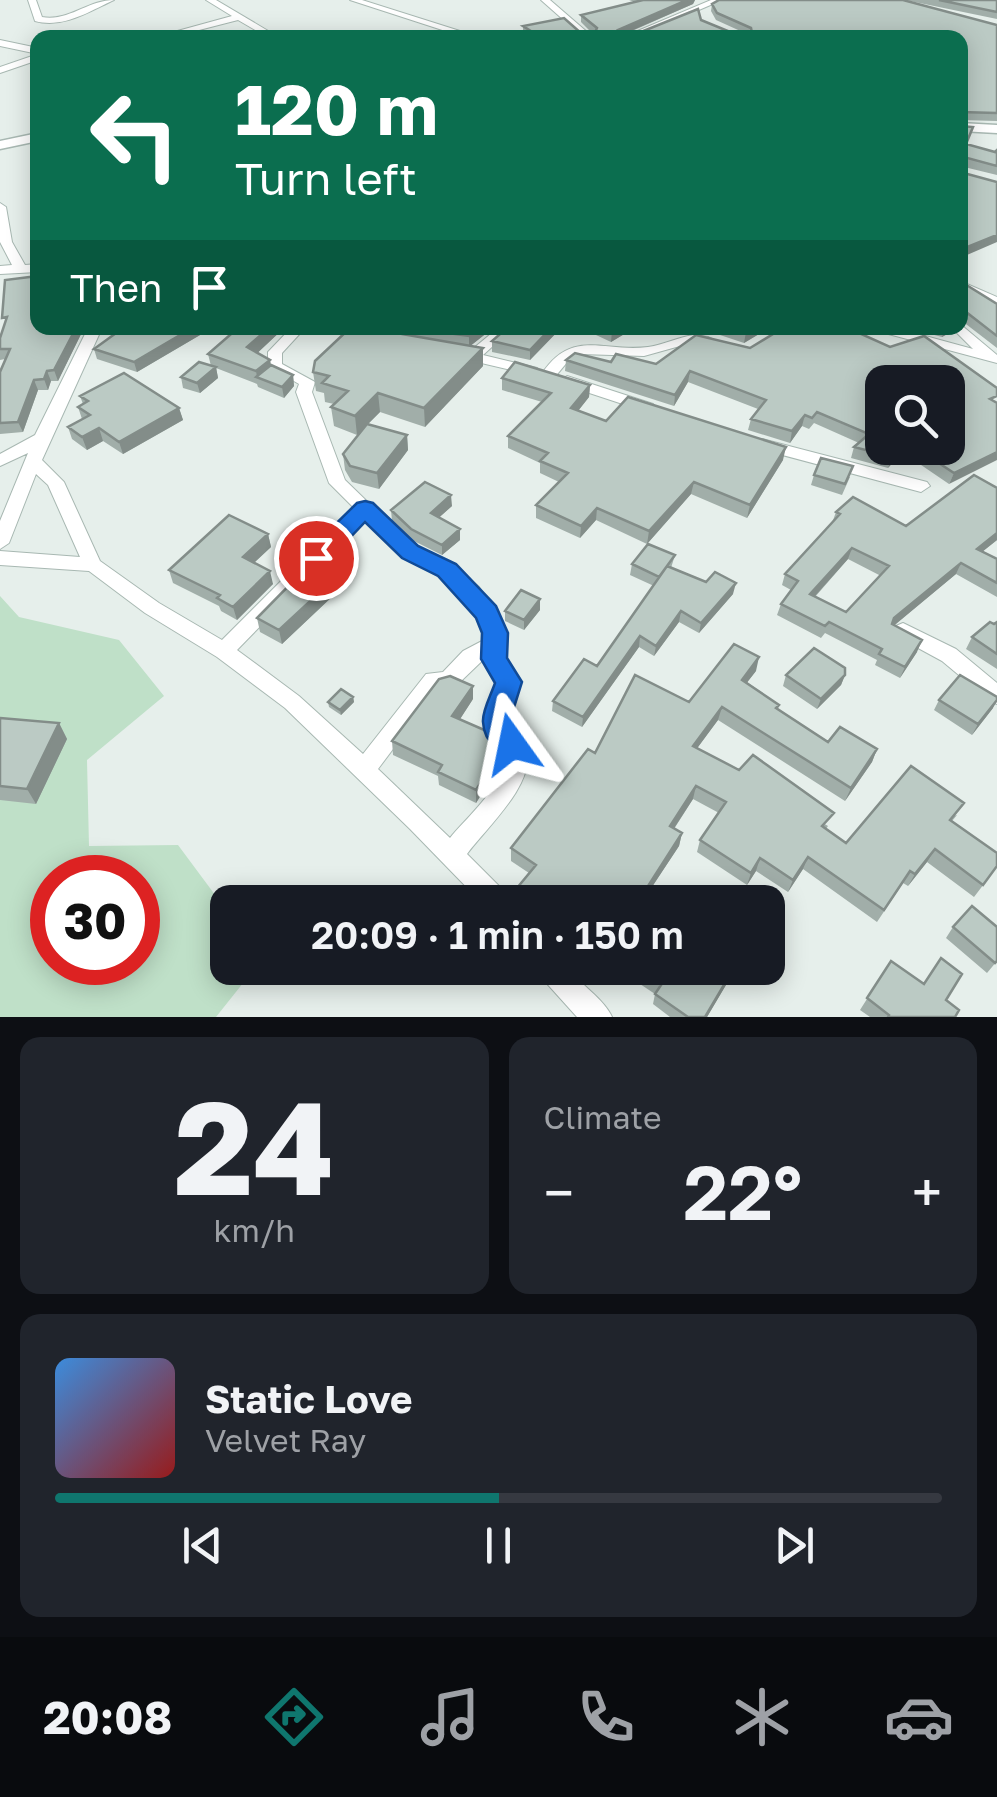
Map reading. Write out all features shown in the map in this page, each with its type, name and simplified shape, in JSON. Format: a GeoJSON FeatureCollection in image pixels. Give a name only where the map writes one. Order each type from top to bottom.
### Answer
{"type":"FeatureCollection","features":[{"type":"Feature","properties":{"kind":"street"},"geometry":{"type":"LineString","coordinates":[[34,0],[38,19],[46,23],[65,20],[89,4],[110,0]]}},
{"type":"Feature","properties":{"kind":"street"},"geometry":{"type":"LineString","coordinates":[[210,0],[262,30]]}},
{"type":"Feature","properties":{"kind":"street"},"geometry":{"type":"LineString","coordinates":[[354,0],[452,30]]}},
{"type":"Feature","properties":{"kind":"street"},"geometry":{"type":"LineString","coordinates":[[546,0],[581,30]]}},
{"type":"Feature","properties":{"kind":"street"},"geometry":{"type":"LineString","coordinates":[[687,0],[706,6]]}},
{"type":"Feature","properties":{"kind":"street"},"geometry":{"type":"LineString","coordinates":[[644,30],[718,0]]}},
{"type":"Feature","properties":{"kind":"street"},"geometry":{"type":"LineString","coordinates":[[706,6],[702,12],[709,18]]}},
{"type":"Feature","properties":{"kind":"street"},"geometry":{"type":"LineString","coordinates":[[187,30],[238,17]]}},
{"type":"Feature","properties":{"kind":"street"},"geometry":{"type":"LineString","coordinates":[[3,45],[30,52]]}},
{"type":"Feature","properties":{"kind":"street"},"geometry":{"type":"LineString","coordinates":[[0,70],[30,57]]}},
{"type":"Feature","properties":{"kind":"street"},"geometry":{"type":"LineString","coordinates":[[968,127],[997,130]]}},
{"type":"Feature","properties":{"kind":"street"},"geometry":{"type":"LineString","coordinates":[[0,145],[30,139]]}},
{"type":"Feature","properties":{"kind":"street"},"geometry":{"type":"LineString","coordinates":[[0,207],[6,242],[20,268]]}},
{"type":"Feature","properties":{"kind":"street"},"geometry":{"type":"LineString","coordinates":[[0,270],[30,268]]}},
{"type":"Feature","properties":{"kind":"street"},"geometry":{"type":"LineString","coordinates":[[968,288],[997,302]]}},
{"type":"Feature","properties":{"kind":"street"},"geometry":{"type":"LineString","coordinates":[[0,543],[35,464],[42,438],[92,335]]}},
{"type":"Feature","properties":{"kind":"street"},"geometry":{"type":"LineString","coordinates":[[291,335],[274,352],[275,366],[308,382],[304,392],[338,484],[410,552],[447,570],[460,582],[487,613],[495,633],[494,659],[509,682],[496,720],[516,756],[502,797],[475,822],[452,856]]}},
{"type":"Feature","properties":{"kind":"street"},"geometry":{"type":"LineString","coordinates":[[473,356],[498,335]]}},
{"type":"Feature","properties":{"kind":"street"},"geometry":{"type":"LineString","coordinates":[[905,335],[995,361]]}},
{"type":"Feature","properties":{"kind":"street"},"geometry":{"type":"LineString","coordinates":[[967,335],[995,361]]}},
{"type":"Feature","properties":{"kind":"street"},"geometry":{"type":"LineString","coordinates":[[549,375],[555,364],[573,350],[649,352],[677,340],[700,337],[735,351]]}},
{"type":"Feature","properties":{"kind":"street"},"geometry":{"type":"LineString","coordinates":[[441,351],[549,375],[657,410]]}},
{"type":"Feature","properties":{"kind":"street"},"geometry":{"type":"LineString","coordinates":[[0,460],[42,438]]}},
{"type":"Feature","properties":{"kind":"street"},"geometry":{"type":"LineString","coordinates":[[744,438],[921,486]]}},
{"type":"Feature","properties":{"kind":"street"},"geometry":{"type":"LineString","coordinates":[[35,464],[55,482],[92,565],[152,608],[224,651],[292,702],[480,885]]}},
{"type":"Feature","properties":{"kind":"street"},"geometry":{"type":"LineString","coordinates":[[224,651],[365,508]]}},
{"type":"Feature","properties":{"kind":"street"},"geometry":{"type":"LineString","coordinates":[[0,558],[92,565]]}},
{"type":"Feature","properties":{"kind":"street"},"geometry":{"type":"LineString","coordinates":[[903,631],[948,655],[997,695]]}},
{"type":"Feature","properties":{"kind":"street"},"geometry":{"type":"LineString","coordinates":[[363,770],[433,680],[442,682],[457,674],[466,660],[492,645],[495,633]]}},
{"type":"Feature","properties":{"kind":"street"},"geometry":{"type":"LineString","coordinates":[[564,985],[598,1017]]}},
{"type":"Feature","properties":{"kind":"green space"},"geometry":{"type":"Polygon","coordinates":[[[0,596],[19,617],[119,640],[164,696],[87,760],[89,846],[178,845],[210,888],[210,985],[241,985],[216,1017],[0,1017],[0,596]]]}},
{"type":"Feature","properties":{"kind":"building"},"geometry":{"type":"Polygon","coordinates":[[[643,0],[687,0],[618,30],[596,30],[581,15],[643,0]]]}},
{"type":"Feature","properties":{"kind":"building"},"geometry":{"type":"Polygon","coordinates":[[[719,0],[903,0],[997,25],[997,113],[968,112],[968,30],[751,30],[717,13],[712,4],[719,0]]]}},
{"type":"Feature","properties":{"kind":"building"},"geometry":{"type":"Polygon","coordinates":[[[939,0],[997,0],[997,12],[939,0]]]}},
{"type":"Feature","properties":{"kind":"building"},"geometry":{"type":"Polygon","coordinates":[[[698,9],[701,20],[725,30],[646,30],[698,9]]]}},
{"type":"Feature","properties":{"kind":"building"},"geometry":{"type":"Polygon","coordinates":[[[564,18],[578,30],[529,30],[523,26],[564,18]]]}},
{"type":"Feature","properties":{"kind":"building"},"geometry":{"type":"Polygon","coordinates":[[[968,145],[997,150],[997,166],[968,158],[968,145]]]}},
{"type":"Feature","properties":{"kind":"building"},"geometry":{"type":"Polygon","coordinates":[[[968,174],[997,182],[997,235],[968,247],[968,174]]]}},
{"type":"Feature","properties":{"kind":"building"},"geometry":{"type":"Polygon","coordinates":[[[30,277],[30,335],[72,335],[54,370],[47,371],[44,379],[34,380],[18,422],[0,423],[0,372],[10,349],[0,349],[7,317],[2,318],[5,280],[30,277]]]}},
{"type":"Feature","properties":{"kind":"building"},"geometry":{"type":"Polygon","coordinates":[[[968,286],[997,304],[997,336],[968,314],[968,286]]]}},
{"type":"Feature","properties":{"kind":"building"},"geometry":{"type":"Polygon","coordinates":[[[113,335],[180,335],[134,362],[94,349],[113,335]]]}},
{"type":"Feature","properties":{"kind":"building"},"geometry":{"type":"Polygon","coordinates":[[[230,335],[261,335],[247,347],[270,360],[256,371],[208,354],[230,335]]]}},
{"type":"Feature","properties":{"kind":"building"},"geometry":{"type":"Polygon","coordinates":[[[343,335],[408,335],[483,348],[424,408],[378,393],[355,416],[331,407],[348,391],[322,383],[329,376],[313,372],[315,361],[343,335]]]}},
{"type":"Feature","properties":{"kind":"building"},"geometry":{"type":"Polygon","coordinates":[[[499,335],[544,335],[530,350],[492,341],[499,335]]]}},
{"type":"Feature","properties":{"kind":"building"},"geometry":{"type":"Polygon","coordinates":[[[696,335],[750,348],[771,335],[863,335],[890,347],[924,336],[965,365],[865,365],[865,432],[817,412],[812,418],[805,415],[792,431],[751,419],[766,400],[690,371],[675,395],[566,360],[575,353],[611,362],[616,354],[656,364],[696,335]]]}},
{"type":"Feature","properties":{"kind":"building"},"geometry":{"type":"Polygon","coordinates":[[[199,362],[216,367],[197,383],[181,377],[199,362]]]}},
{"type":"Feature","properties":{"kind":"building"},"geometry":{"type":"Polygon","coordinates":[[[515,362],[590,385],[571,408],[606,421],[628,397],[786,447],[750,505],[694,482],[649,531],[597,508],[581,526],[536,505],[568,473],[540,461],[548,453],[508,436],[551,393],[502,378],[515,362]]]}},
{"type":"Feature","properties":{"kind":"building"},"geometry":{"type":"Polygon","coordinates":[[[271,365],[293,375],[282,387],[256,377],[271,365]]]}},
{"type":"Feature","properties":{"kind":"building"},"geometry":{"type":"Polygon","coordinates":[[[965,365],[997,388],[997,396],[990,399],[997,403],[997,452],[954,473],[942,465],[965,465],[965,365]]]}},
{"type":"Feature","properties":{"kind":"building"},"geometry":{"type":"Polygon","coordinates":[[[124,373],[179,408],[119,442],[99,428],[82,437],[68,427],[90,415],[78,407],[88,401],[80,396],[124,373]]]}},
{"type":"Feature","properties":{"kind":"building"},"geometry":{"type":"Polygon","coordinates":[[[367,424],[407,435],[377,473],[350,466],[343,454],[367,424]]]}},
{"type":"Feature","properties":{"kind":"building"},"geometry":{"type":"Polygon","coordinates":[[[865,437],[865,450],[854,447],[865,437]]]}},
{"type":"Feature","properties":{"kind":"building"},"geometry":{"type":"Polygon","coordinates":[[[821,458],[853,466],[845,484],[814,475],[821,458]]]}},
{"type":"Feature","properties":{"kind":"building"},"geometry":{"type":"Polygon","coordinates":[[[974,475],[997,488],[997,533],[977,549],[997,559],[997,583],[961,563],[894,618],[892,624],[922,640],[905,667],[879,654],[882,649],[829,622],[825,626],[781,604],[798,581],[785,574],[853,497],[906,526],[974,475]],[[852,548],[810,594],[846,612],[889,566],[852,548]]]}},
{"type":"Feature","properties":{"kind":"building"},"geometry":{"type":"Polygon","coordinates":[[[425,482],[451,495],[431,513],[460,529],[442,545],[411,529],[391,510],[425,482]]]}},
{"type":"Feature","properties":{"kind":"building"},"geometry":{"type":"Polygon","coordinates":[[[229,515],[268,534],[243,557],[270,571],[233,607],[217,598],[220,595],[169,570],[229,515]]]}},
{"type":"Feature","properties":{"kind":"building"},"geometry":{"type":"Polygon","coordinates":[[[648,544],[675,555],[659,577],[632,564],[648,544]]]}},
{"type":"Feature","properties":{"kind":"building"},"geometry":{"type":"Polygon","coordinates":[[[309,565],[334,579],[279,630],[257,618],[309,565]]]}},
{"type":"Feature","properties":{"kind":"building"},"geometry":{"type":"Polygon","coordinates":[[[667,566],[706,582],[715,572],[736,583],[701,623],[681,611],[656,646],[640,636],[583,717],[553,701],[584,659],[597,666],[667,566]]]}},
{"type":"Feature","properties":{"kind":"building"},"geometry":{"type":"Polygon","coordinates":[[[521,590],[540,599],[524,620],[505,611],[521,590]]]}},
{"type":"Feature","properties":{"kind":"building"},"geometry":{"type":"Polygon","coordinates":[[[990,622],[997,622],[997,654],[972,637],[990,622]]]}},
{"type":"Feature","properties":{"kind":"building"},"geometry":{"type":"Polygon","coordinates":[[[734,644],[759,657],[742,680],[779,705],[776,708],[828,742],[840,727],[877,749],[851,788],[722,707],[693,746],[739,770],[753,755],[834,813],[822,826],[846,843],[911,766],[964,803],[950,820],[997,853],[997,866],[983,885],[935,849],[915,874],[910,871],[884,910],[808,857],[793,880],[760,858],[751,873],[700,840],[726,802],[696,786],[670,826],[682,833],[649,885],[519,885],[536,865],[511,848],[588,749],[595,753],[635,675],[689,702],[734,644]]]}},
{"type":"Feature","properties":{"kind":"building"},"geometry":{"type":"Polygon","coordinates":[[[814,648],[845,668],[845,675],[821,699],[786,675],[814,648]]]}},
{"type":"Feature","properties":{"kind":"building"},"geometry":{"type":"Polygon","coordinates":[[[960,675],[997,697],[978,724],[939,700],[960,675]]]}},
{"type":"Feature","properties":{"kind":"building"},"geometry":{"type":"Polygon","coordinates":[[[450,676],[473,686],[452,716],[498,736],[501,750],[476,790],[438,772],[442,765],[392,741],[439,679],[450,676]]]}},
{"type":"Feature","properties":{"kind":"building"},"geometry":{"type":"Polygon","coordinates":[[[341,689],[353,697],[340,710],[328,702],[341,689]]]}},
{"type":"Feature","properties":{"kind":"building"},"geometry":{"type":"Polygon","coordinates":[[[0,718],[59,723],[27,789],[0,786],[0,718]]]}},
{"type":"Feature","properties":{"kind":"building"},"geometry":{"type":"Polygon","coordinates":[[[972,906],[997,927],[995,963],[953,927],[972,906]]]}},
{"type":"Feature","properties":{"kind":"building"},"geometry":{"type":"Polygon","coordinates":[[[941,958],[962,974],[946,1000],[959,1010],[955,1017],[888,1017],[867,998],[891,961],[924,984],[941,958]]]}},
{"type":"Feature","properties":{"kind":"building"},"geometry":{"type":"Polygon","coordinates":[[[661,985],[724,985],[705,1017],[688,1017],[655,994],[661,985]]]}},
{"type":"Feature","properties":{"kind":"route"},"geometry":{"type":"LineString","coordinates":[[316,558],[365,508],[410,552],[447,570],[460,582],[487,613],[495,633],[494,659],[509,682],[496,720],[500,733],[512,744]]}}]}
